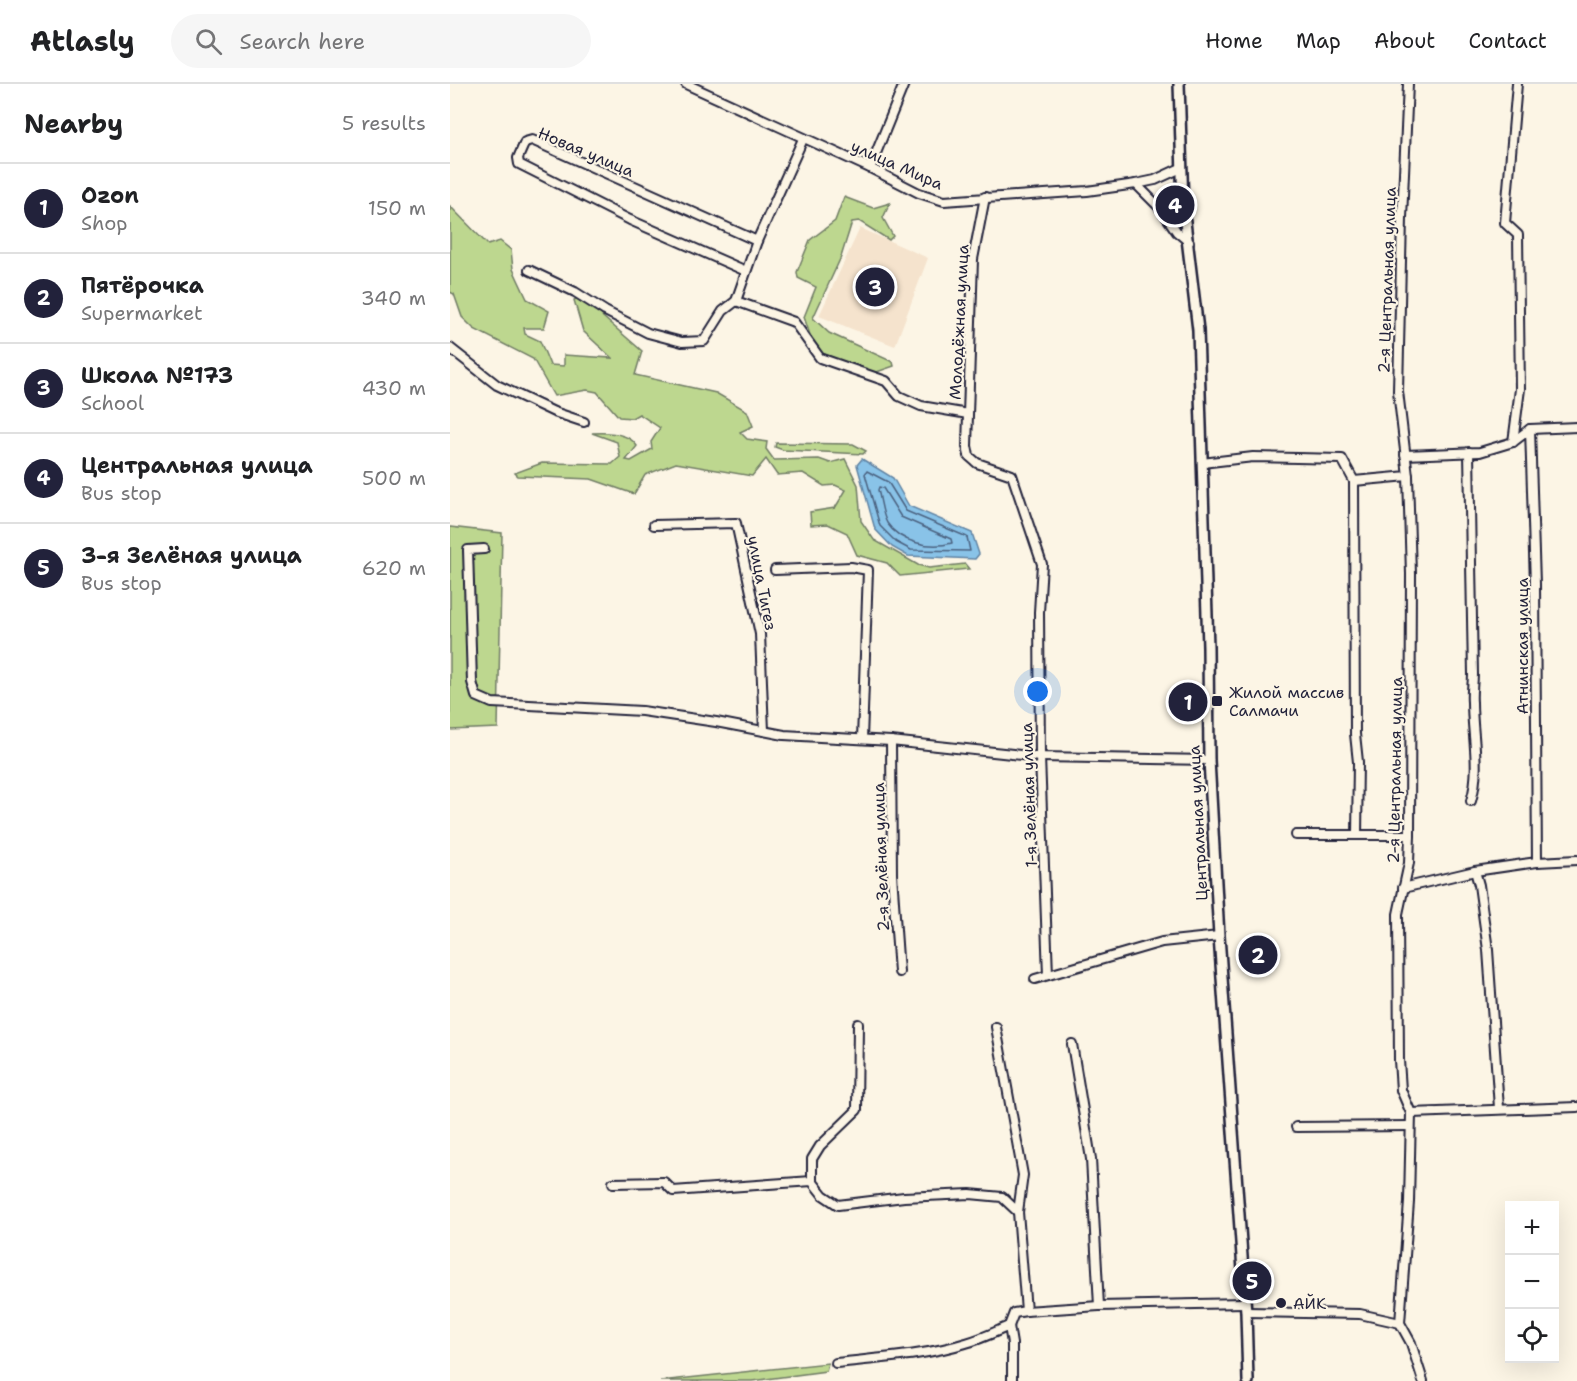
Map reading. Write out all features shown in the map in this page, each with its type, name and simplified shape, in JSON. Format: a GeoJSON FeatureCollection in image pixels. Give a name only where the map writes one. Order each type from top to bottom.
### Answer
{"type":"FeatureCollection","features":[{"type":"Feature","properties":{"kind":"street","name":"улица Мира"},"geometry":{"type":"LineString","coordinates":[[686,84],[870,168],[919,193],[944,201],[1087,191],[1155,180],[1181,168]]}},
{"type":"Feature","properties":{"kind":"street"},"geometry":{"type":"LineString","coordinates":[[870,168],[904,84]]}},
{"type":"Feature","properties":{"kind":"street","name":"Центральная улица"},"geometry":{"type":"LineString","coordinates":[[1179,84],[1183,205],[1198,330],[1209,760],[1248,1381]]}},
{"type":"Feature","properties":{"kind":"street","name":"2-я Центральная улица"},"geometry":{"type":"LineString","coordinates":[[1400,1323],[1409,1202],[1411,1113],[1401,1090],[1398,1043],[1398,914],[1409,864],[1410,835],[1411,574],[1408,476],[1398,391],[1408,84]]}},
{"type":"Feature","properties":{"kind":"street"},"geometry":{"type":"LineString","coordinates":[[1514,442],[1520,389],[1518,235],[1505,223],[1516,84]]}},
{"type":"Feature","properties":{"kind":"street"},"geometry":{"type":"LineString","coordinates":[[529,270],[575,292],[605,311],[648,333],[682,342],[704,341],[723,311],[736,301],[757,241],[803,139]]}},
{"type":"Feature","properties":{"kind":"street","name":"Новая улица"},"geometry":{"type":"LineString","coordinates":[[746,271],[630,220],[519,164],[518,158],[525,142],[532,140],[757,241]]}},
{"type":"Feature","properties":{"kind":"street"},"geometry":{"type":"LineString","coordinates":[[1136,184],[1161,209],[1177,232],[1189,242]]}},
{"type":"Feature","properties":{"kind":"street","name":"Молодёжная улица"},"geometry":{"type":"LineString","coordinates":[[985,197],[973,260],[968,414],[969,456],[976,463],[1012,475]]}},
{"type":"Feature","properties":{"kind":"street","name":"Молодёжная улица"},"geometry":{"type":"LineString","coordinates":[[736,301],[794,322],[820,358],[886,381],[899,396],[921,406],[968,414]]}},
{"type":"Feature","properties":{"kind":"street"},"geometry":{"type":"LineString","coordinates":[[450,348],[497,385],[554,412],[584,422]]}},
{"type":"Feature","properties":{"kind":"street"},"geometry":{"type":"LineString","coordinates":[[1405,455],[1480,452],[1514,442],[1530,429],[1577,427]]}},
{"type":"Feature","properties":{"kind":"street","name":"Атнинская улица"},"geometry":{"type":"LineString","coordinates":[[1530,429],[1535,584],[1537,862]]}},
{"type":"Feature","properties":{"kind":"street"},"geometry":{"type":"LineString","coordinates":[[1469,452],[1472,701],[1476,766],[1475,786],[1471,801]]}},
{"type":"Feature","properties":{"kind":"street"},"geometry":{"type":"LineString","coordinates":[[1202,463],[1253,458],[1342,459],[1354,481],[1354,711],[1358,762],[1357,835]]}},
{"type":"Feature","properties":{"kind":"street","name":"1-я Зелёная улица"},"geometry":{"type":"LineString","coordinates":[[1012,475],[1042,564],[1040,757],[1048,975]]}},
{"type":"Feature","properties":{"kind":"street"},"geometry":{"type":"LineString","coordinates":[[1354,481],[1408,476]]}},
{"type":"Feature","properties":{"kind":"street","name":"улица Тигез"},"geometry":{"type":"LineString","coordinates":[[654,525],[736,524],[760,634],[764,731]]}},
{"type":"Feature","properties":{"kind":"street"},"geometry":{"type":"LineString","coordinates":[[484,549],[468,550],[472,682],[476,696],[492,703],[642,711],[784,735],[891,741],[1040,757],[1209,760]]}},
{"type":"Feature","properties":{"kind":"street"},"geometry":{"type":"LineString","coordinates":[[775,570],[851,567],[868,570],[862,739]]}},
{"type":"Feature","properties":{"kind":"street","name":"2-я Зелёная улица"},"geometry":{"type":"LineString","coordinates":[[891,741],[892,874],[899,972]]}},
{"type":"Feature","properties":{"kind":"street"},"geometry":{"type":"LineString","coordinates":[[1296,835],[1410,835]]}},
{"type":"Feature","properties":{"kind":"street"},"geometry":{"type":"LineString","coordinates":[[1403,888],[1475,871],[1537,862],[1577,860]]}},
{"type":"Feature","properties":{"kind":"street"},"geometry":{"type":"LineString","coordinates":[[1475,871],[1488,950],[1499,1108]]}},
{"type":"Feature","properties":{"kind":"street"},"geometry":{"type":"LineString","coordinates":[[1035,979],[1162,942],[1219,936]]}},
{"type":"Feature","properties":{"kind":"street"},"geometry":{"type":"LineString","coordinates":[[858,1024],[857,1110],[820,1146],[812,1159],[812,1181],[822,1195],[838,1205],[904,1197],[970,1194],[1002,1197],[1018,1212]]}},
{"type":"Feature","properties":{"kind":"street"},"geometry":{"type":"LineString","coordinates":[[996,1028],[1023,1175],[1018,1212],[1026,1311]]}},
{"type":"Feature","properties":{"kind":"street"},"geometry":{"type":"LineString","coordinates":[[1072,1044],[1091,1159],[1099,1306]]}},
{"type":"Feature","properties":{"kind":"street"},"geometry":{"type":"LineString","coordinates":[[1411,1113],[1499,1108],[1577,1107]]}},
{"type":"Feature","properties":{"kind":"street"},"geometry":{"type":"LineString","coordinates":[[1296,1127],[1410,1126]]}},
{"type":"Feature","properties":{"kind":"street"},"geometry":{"type":"LineString","coordinates":[[614,1183],[664,1182],[673,1191],[812,1181]]}},
{"type":"Feature","properties":{"kind":"street"},"geometry":{"type":"LineString","coordinates":[[1012,1381],[1012,1344],[1009,1326],[1014,1312],[1099,1306],[1245,1307],[1360,1314],[1400,1323],[1411,1343],[1423,1381]]}},
{"type":"Feature","properties":{"kind":"street"},"geometry":{"type":"LineString","coordinates":[[836,1363],[916,1354],[950,1347],[1009,1326]]}},
{"type":"Feature","properties":{"kind":"shaded area"},"geometry":{"type":"Polygon","coordinates":[[[860,228],[928,258],[895,346],[819,316],[860,228]]]}},
{"type":"Feature","properties":{"kind":"green space"},"geometry":{"type":"Polygon","coordinates":[[[844,197],[873,208],[890,203],[883,218],[893,236],[889,240],[859,221],[852,222],[841,257],[813,318],[829,333],[893,362],[894,366],[871,374],[815,350],[804,317],[816,287],[798,278],[797,272],[810,240],[835,221],[844,197]]]}},
{"type":"Feature","properties":{"kind":"green space"},"geometry":{"type":"Polygon","coordinates":[[[450,206],[488,245],[500,241],[511,250],[513,269],[527,299],[549,311],[544,328],[524,328],[525,334],[540,341],[550,365],[564,366],[564,355],[612,358],[583,331],[574,300],[582,295],[589,298],[603,317],[642,351],[635,375],[716,393],[747,411],[753,426],[740,432],[747,439],[767,442],[766,449],[774,460],[819,459],[830,463],[845,459],[858,485],[861,521],[874,540],[918,565],[929,568],[965,564],[969,569],[900,576],[887,563],[857,555],[847,533],[828,524],[811,525],[810,512],[835,508],[846,490],[835,485],[824,486],[803,473],[777,475],[766,459],[752,476],[676,463],[645,475],[634,494],[591,479],[518,476],[515,473],[542,463],[612,464],[620,457],[617,442],[592,433],[617,434],[629,438],[637,446],[626,460],[631,461],[652,449],[651,442],[660,428],[639,414],[632,418],[619,417],[597,392],[587,390],[554,396],[533,359],[474,329],[462,317],[454,294],[450,292],[450,206]]]}},
{"type":"Feature","properties":{"kind":"green space"},"geometry":{"type":"Polygon","coordinates":[[[776,443],[853,444],[866,451],[863,454],[783,450],[775,447],[776,443]]]}},
{"type":"Feature","properties":{"kind":"green space"},"geometry":{"type":"Polygon","coordinates":[[[450,527],[502,533],[498,728],[450,730],[450,527]]]}},
{"type":"Feature","properties":{"kind":"green space"},"geometry":{"type":"Polygon","coordinates":[[[828,1363],[826,1371],[752,1381],[660,1381],[828,1363]]]}},
{"type":"Feature","properties":{"kind":"water"},"geometry":{"type":"Polygon","coordinates":[[[862,459],[893,478],[909,506],[972,533],[979,554],[975,559],[908,556],[892,547],[875,529],[857,465],[862,459]]]}},
{"type":"Feature","properties":{"kind":"place","name":"Центральная улица"},"geometry":{"type":"Point","coordinates":[1175,205]}},
{"type":"Feature","properties":{"kind":"place","name":"Школа №173"},"geometry":{"type":"Point","coordinates":[875,287]}},
{"type":"Feature","properties":{"kind":"place","name":"Жилой массив Салмачи"},"geometry":{"type":"Point","coordinates":[1217,701]}},
{"type":"Feature","properties":{"kind":"place","name":"Ozon"},"geometry":{"type":"Point","coordinates":[1188,702]}},
{"type":"Feature","properties":{"kind":"place","name":"Пятёрочка"},"geometry":{"type":"Point","coordinates":[1258,955]}},
{"type":"Feature","properties":{"kind":"place","name":"3-я Зелёная улица"},"geometry":{"type":"Point","coordinates":[1252,1281]}},
{"type":"Feature","properties":{"kind":"place","name":"АЙК"},"geometry":{"type":"Point","coordinates":[1281,1303]}}]}
